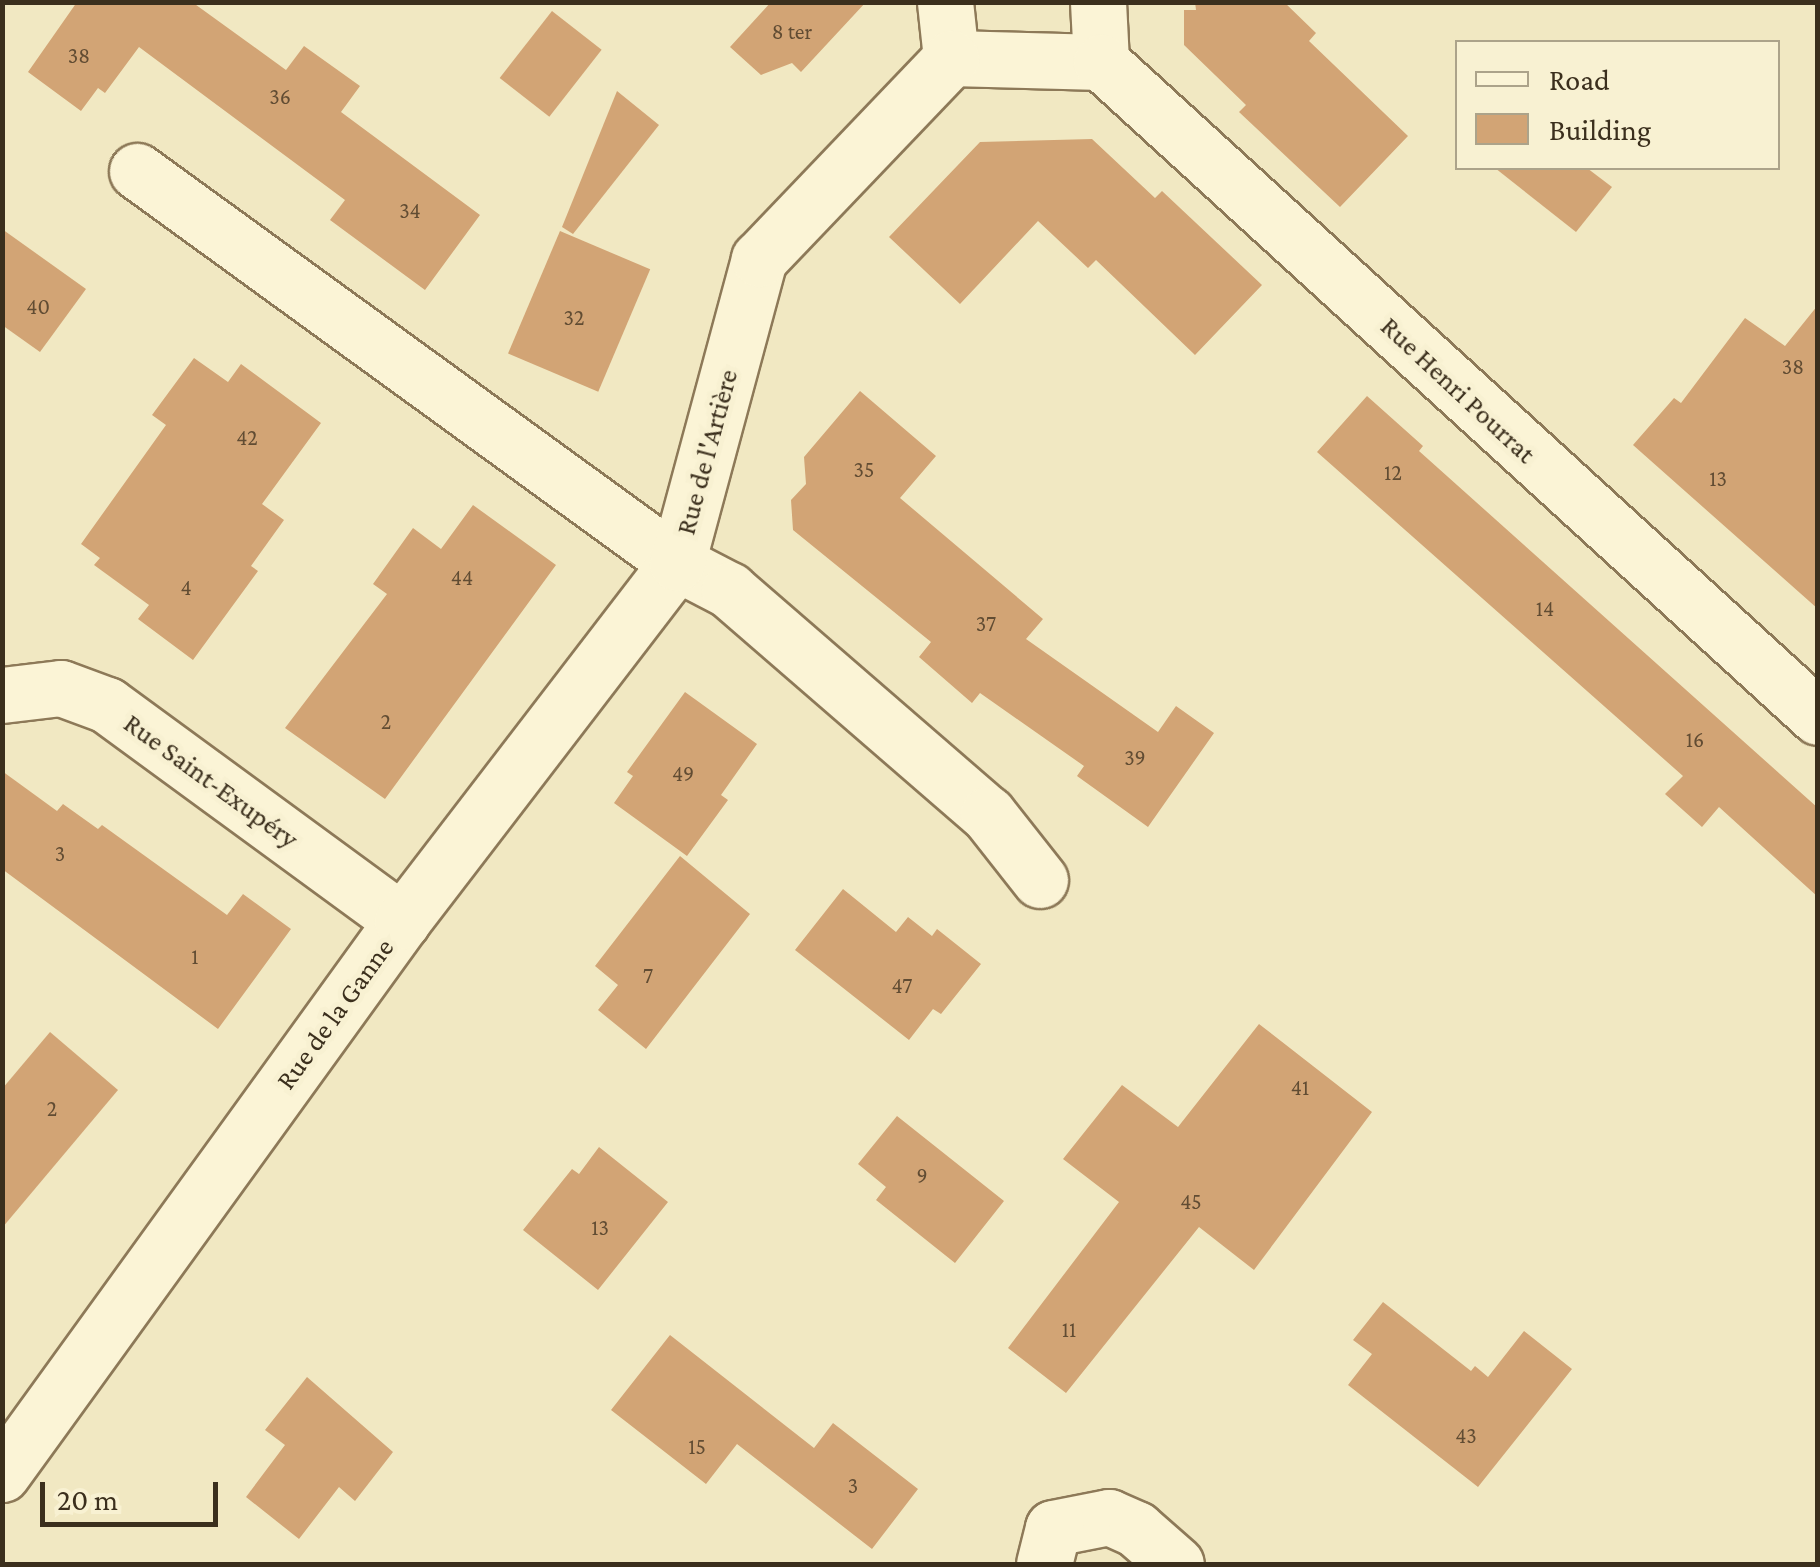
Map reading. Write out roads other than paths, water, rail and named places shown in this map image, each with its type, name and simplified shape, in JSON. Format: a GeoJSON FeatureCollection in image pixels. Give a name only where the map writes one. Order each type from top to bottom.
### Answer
{"type":"FeatureCollection","features":[{"type":"Feature","properties":{"kind":"street"},"geometry":{"type":"LineString","coordinates":[[945,2],[951,58],[1101,62],[1098,2]]}},
{"type":"Feature","properties":{"kind":"street","name":"Rue de l'Artière"},"geometry":{"type":"LineString","coordinates":[[951,58],[759,258],[678,562],[729,590],[988,814],[1040,880]]}},
{"type":"Feature","properties":{"kind":"street","name":"Rue Henri Pourrat"},"geometry":{"type":"LineString","coordinates":[[1101,62],[1325,262],[1447,383],[1818,717]]}},
{"type":"Feature","properties":{"kind":"street"},"geometry":{"type":"LineString","coordinates":[[136,171],[678,562]]}},
{"type":"Feature","properties":{"kind":"street","name":"Rue de la Ganne"},"geometry":{"type":"LineString","coordinates":[[2,1474],[402,921],[678,562]]}},
{"type":"Feature","properties":{"kind":"street","name":"Rue Saint-Exupéry"},"geometry":{"type":"LineString","coordinates":[[2,695],[60,688],[107,705],[402,921]]}},
{"type":"Feature","properties":{"kind":"street"},"geometry":{"type":"LineString","coordinates":[[1044,1564],[1054,1528],[1109,1517],[1136,1529],[1176,1564]]}}]}
